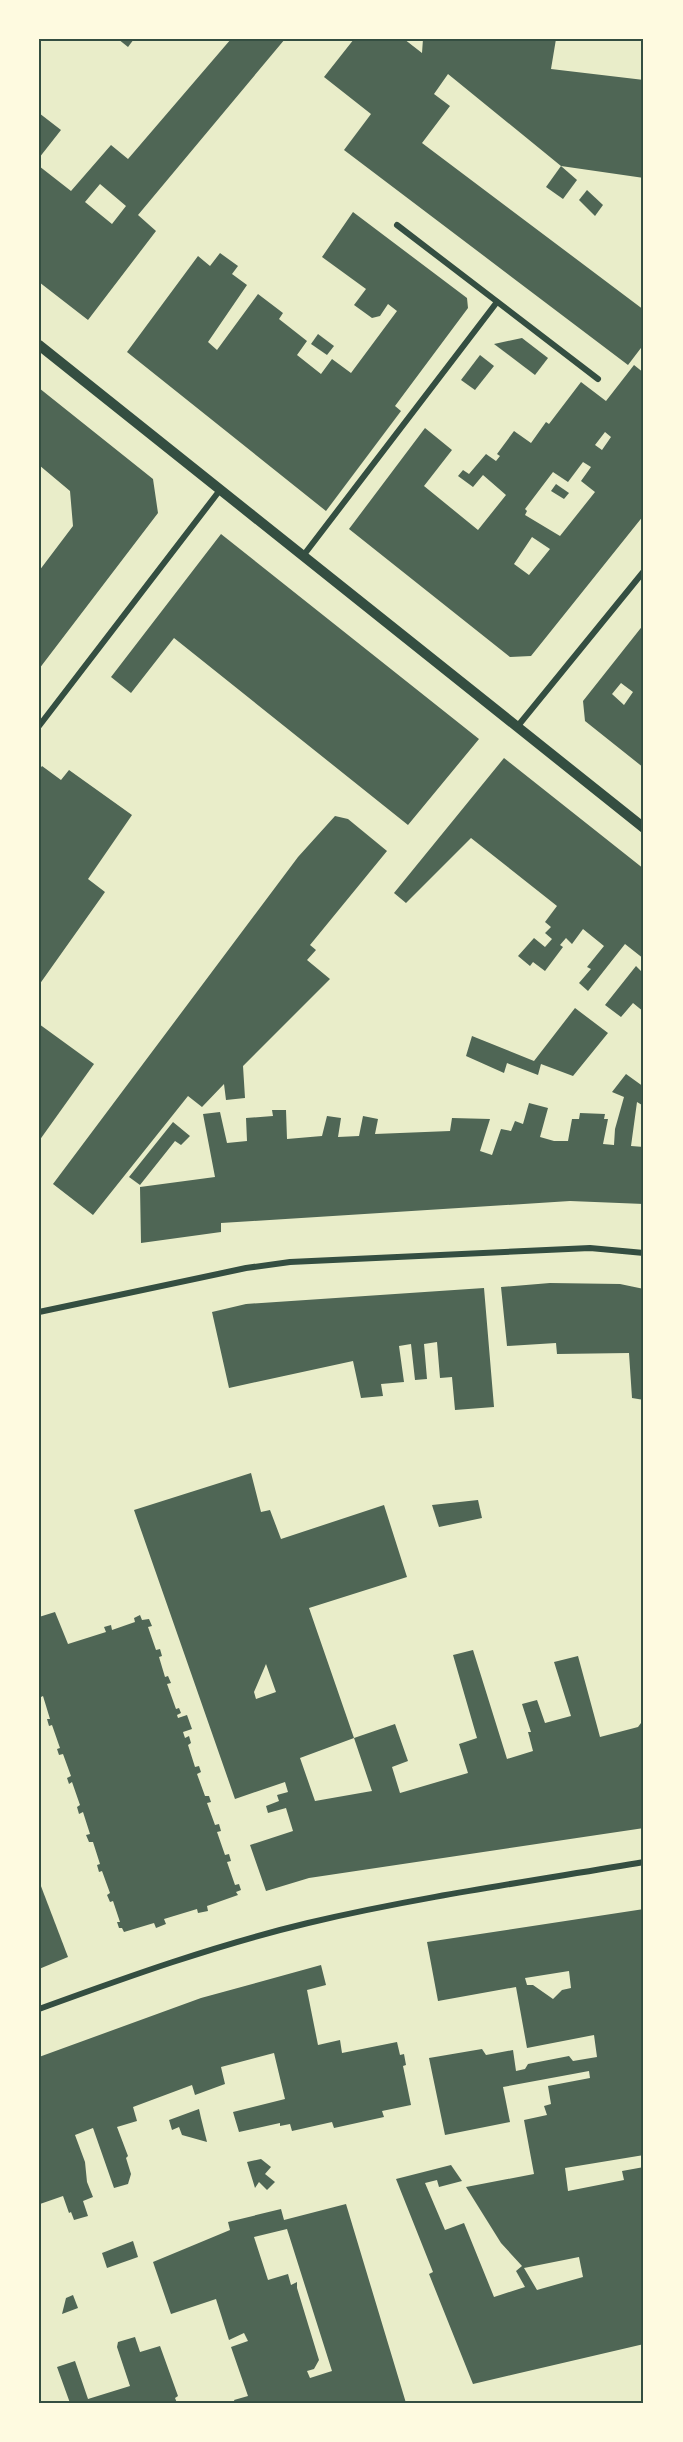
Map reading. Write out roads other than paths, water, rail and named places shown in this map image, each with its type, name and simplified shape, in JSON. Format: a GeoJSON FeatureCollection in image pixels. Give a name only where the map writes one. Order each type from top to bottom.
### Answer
{"type":"FeatureCollection","features":[{"type":"Feature","properties":{"kind":"street"},"geometry":{"type":"LineString","coordinates":[[397,225],[598,379]]}},
{"type":"Feature","properties":{"kind":"street"},"geometry":{"type":"LineString","coordinates":[[303,556],[497,302]]}},
{"type":"Feature","properties":{"kind":"street"},"geometry":{"type":"LineString","coordinates":[[39,345],[644,828]]}},
{"type":"Feature","properties":{"kind":"street"},"geometry":{"type":"LineString","coordinates":[[39,726],[220,490]]}},
{"type":"Feature","properties":{"kind":"street"},"geometry":{"type":"LineString","coordinates":[[517,727],[644,571]]}},
{"type":"Feature","properties":{"kind":"street"},"geometry":{"type":"LineString","coordinates":[[39,1312],[246,1268],[290,1262],[591,1248],[644,1253]]}},
{"type":"Feature","properties":{"kind":"street"},"geometry":{"type":"LineString","coordinates":[[39,2009],[189,1956],[308,1923],[644,1862]]}}]}
